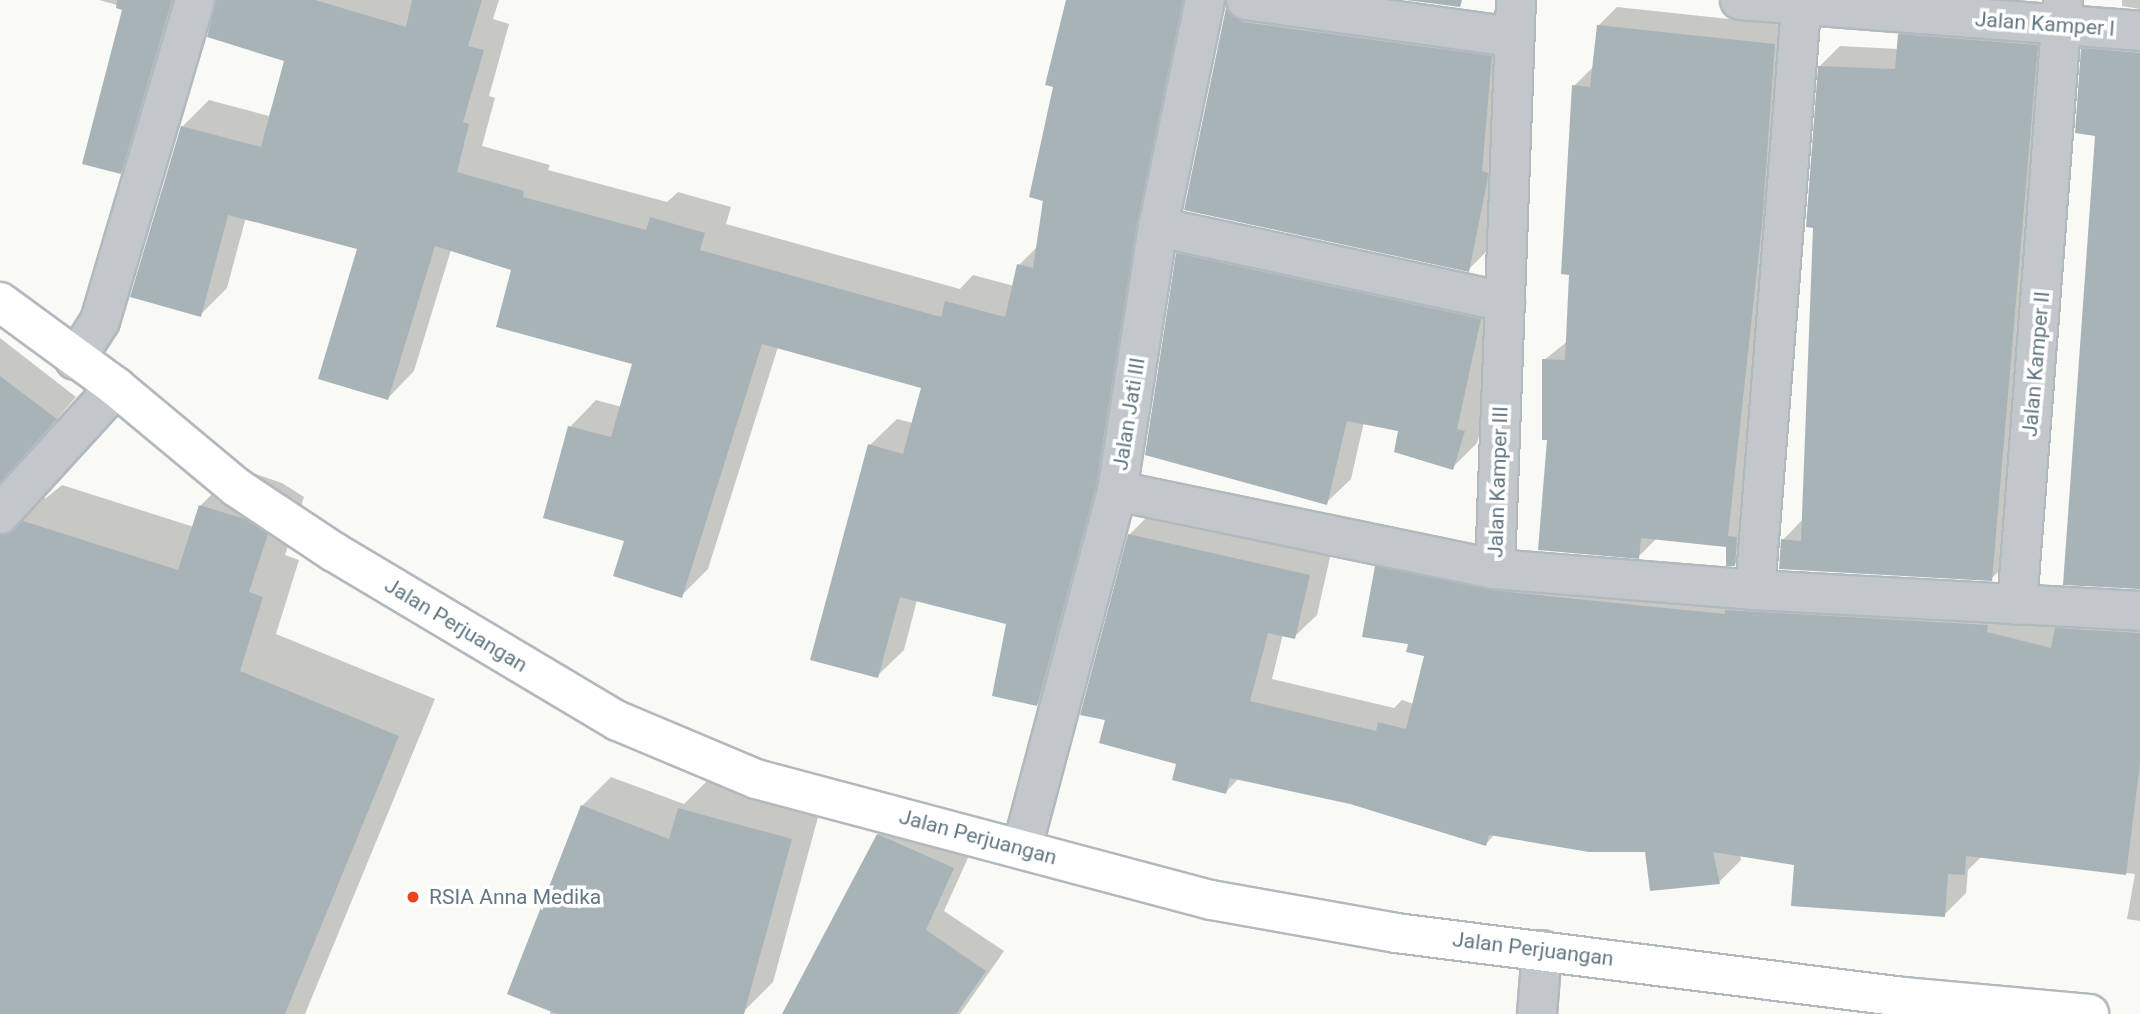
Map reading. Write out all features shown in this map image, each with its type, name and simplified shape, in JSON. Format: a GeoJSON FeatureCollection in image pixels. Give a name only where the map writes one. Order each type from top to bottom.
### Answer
{"type":"FeatureCollection","features":[{"type":"Feature","properties":{"kind":"main road","name":"Jalan Perjuangan"},"geometry":{"type":"LineString","coordinates":[[0,302],[75,360],[116,387],[236,487],[334,552],[618,721],[756,779],[1212,900],[1396,933],[1903,997],[2089,1014]]}},
{"type":"Feature","properties":{"kind":"street"},"geometry":{"type":"LineString","coordinates":[[75,360],[100,321],[195,0]]}},
{"type":"Feature","properties":{"kind":"street","name":"Jalan Jati III"},"geometry":{"type":"LineString","coordinates":[[1205,0],[1158,227],[1117,491],[1495,569]]}},
{"type":"Feature","properties":{"kind":"street"},"geometry":{"type":"LineString","coordinates":[[1246,0],[1515,18]]}},
{"type":"Feature","properties":{"kind":"street","name":"Jalan Kamper I"},"geometry":{"type":"LineString","coordinates":[[1740,0],[1801,8],[2063,13],[2140,31]]}},
{"type":"Feature","properties":{"kind":"street"},"geometry":{"type":"LineString","coordinates":[[1755,590],[1801,8]]}},
{"type":"Feature","properties":{"kind":"street","name":"Jalan Kamper II"},"geometry":{"type":"LineString","coordinates":[[2017,605],[2063,13]]}},
{"type":"Feature","properties":{"kind":"street","name":"Jalan Kamper III"},"geometry":{"type":"LineString","coordinates":[[1515,18],[1495,569],[1755,590],[2017,605]]}},
{"type":"Feature","properties":{"kind":"street"},"geometry":{"type":"LineString","coordinates":[[1158,227],[1505,302]]}},
{"type":"Feature","properties":{"kind":"street"},"geometry":{"type":"LineString","coordinates":[[0,514],[116,387]]}},
{"type":"Feature","properties":{"kind":"street"},"geometry":{"type":"LineString","coordinates":[[1022,848],[1117,491]]}},
{"type":"Feature","properties":{"kind":"street"},"geometry":{"type":"LineString","coordinates":[[2017,605],[2140,611]]}},
{"type":"Feature","properties":{"kind":"street"},"geometry":{"type":"LineString","coordinates":[[1537,1014],[1542,950]]}},
{"type":"Feature","properties":{"kind":"building"},"geometry":{"type":"Polygon","coordinates":[[[117,0],[172,0],[121,174],[82,164],[122,10],[116,8],[117,0]]]}},
{"type":"Feature","properties":{"kind":"building"},"geometry":{"type":"Polygon","coordinates":[[[216,0],[315,0],[406,27],[412,0],[482,0],[468,46],[484,50],[463,122],[469,124],[457,172],[524,191],[523,197],[646,230],[650,217],[705,233],[700,250],[941,317],[945,301],[1005,317],[1017,264],[1033,268],[1043,201],[1029,197],[1053,87],[1045,85],[1066,0],[1183,0],[1137,223],[1096,486],[1037,706],[992,696],[1006,624],[900,597],[878,678],[810,660],[868,444],[903,454],[921,388],[762,344],[682,598],[613,576],[624,541],[543,518],[568,426],[611,437],[632,364],[496,327],[511,270],[435,246],[388,400],[318,379],[357,249],[228,215],[201,317],[130,297],[181,126],[261,147],[284,61],[207,37],[216,0]]]}},
{"type":"Feature","properties":{"kind":"building"},"geometry":{"type":"Polygon","coordinates":[[[1406,0],[1462,0],[1460,7],[1406,0]]]}},
{"type":"Feature","properties":{"kind":"building"},"geometry":{"type":"Polygon","coordinates":[[[1226,8],[1243,22],[1492,56],[1482,171],[1488,173],[1469,272],[1184,210],[1226,8]]]}},
{"type":"Feature","properties":{"kind":"building"},"geometry":{"type":"Polygon","coordinates":[[[1597,25],[1775,44],[1762,224],[1728,536],[1737,537],[1735,566],[1726,566],[1726,547],[1641,538],[1639,559],[1538,550],[1547,440],[1542,440],[1542,359],[1565,360],[1569,275],[1561,274],[1572,85],[1590,87],[1597,25]]]}},
{"type":"Feature","properties":{"kind":"building"},"geometry":{"type":"Polygon","coordinates":[[[1898,34],[2038,45],[1992,581],[1779,569],[1781,539],[1801,541],[1813,228],[1806,227],[1818,66],[1895,69],[1898,34]]]}},
{"type":"Feature","properties":{"kind":"building"},"geometry":{"type":"Polygon","coordinates":[[[2081,48],[2140,53],[2140,589],[2063,585],[2095,136],[2075,133],[2081,48]]]}},
{"type":"Feature","properties":{"kind":"building"},"geometry":{"type":"Polygon","coordinates":[[[1176,253],[1481,319],[1457,429],[1465,431],[1453,470],[1394,452],[1398,431],[1347,421],[1327,505],[1145,455],[1176,253]]]}},
{"type":"Feature","properties":{"kind":"building"},"geometry":{"type":"Polygon","coordinates":[[[0,376],[57,419],[0,482],[0,376]]]}},
{"type":"Feature","properties":{"kind":"building"},"geometry":{"type":"Polygon","coordinates":[[[199,505],[245,519],[268,534],[249,592],[263,597],[240,671],[399,736],[285,1014],[0,1014],[0,535],[23,521],[178,570],[199,505]]]}},
{"type":"Feature","properties":{"kind":"building"},"geometry":{"type":"Polygon","coordinates":[[[1128,534],[1310,575],[1295,639],[1268,633],[1250,701],[1376,731],[1378,722],[1406,729],[1424,656],[1406,652],[1408,644],[1362,637],[1375,566],[1491,590],[1725,614],[1725,610],[1988,625],[1987,632],[2051,648],[2055,628],[2140,633],[2140,764],[2126,875],[1966,856],[1965,875],[1948,874],[1945,917],[1791,906],[1794,865],[1713,852],[1720,884],[1650,891],[1645,852],[1589,852],[1489,835],[1486,846],[1350,804],[1230,778],[1226,794],[1172,780],[1176,764],[1099,743],[1105,720],[1080,715],[1128,534]]]}},
{"type":"Feature","properties":{"kind":"building"},"geometry":{"type":"Polygon","coordinates":[[[581,805],[669,839],[678,808],[792,839],[744,1014],[557,1014],[507,994],[581,805]]]}},
{"type":"Feature","properties":{"kind":"building"},"geometry":{"type":"Polygon","coordinates":[[[877,834],[954,868],[926,930],[986,971],[956,1014],[782,1014],[877,834]]]}},
{"type":"Feature","properties":{"kind":"place","name":"RSIA Anna Medika"},"geometry":{"type":"Point","coordinates":[413,897]}}]}
